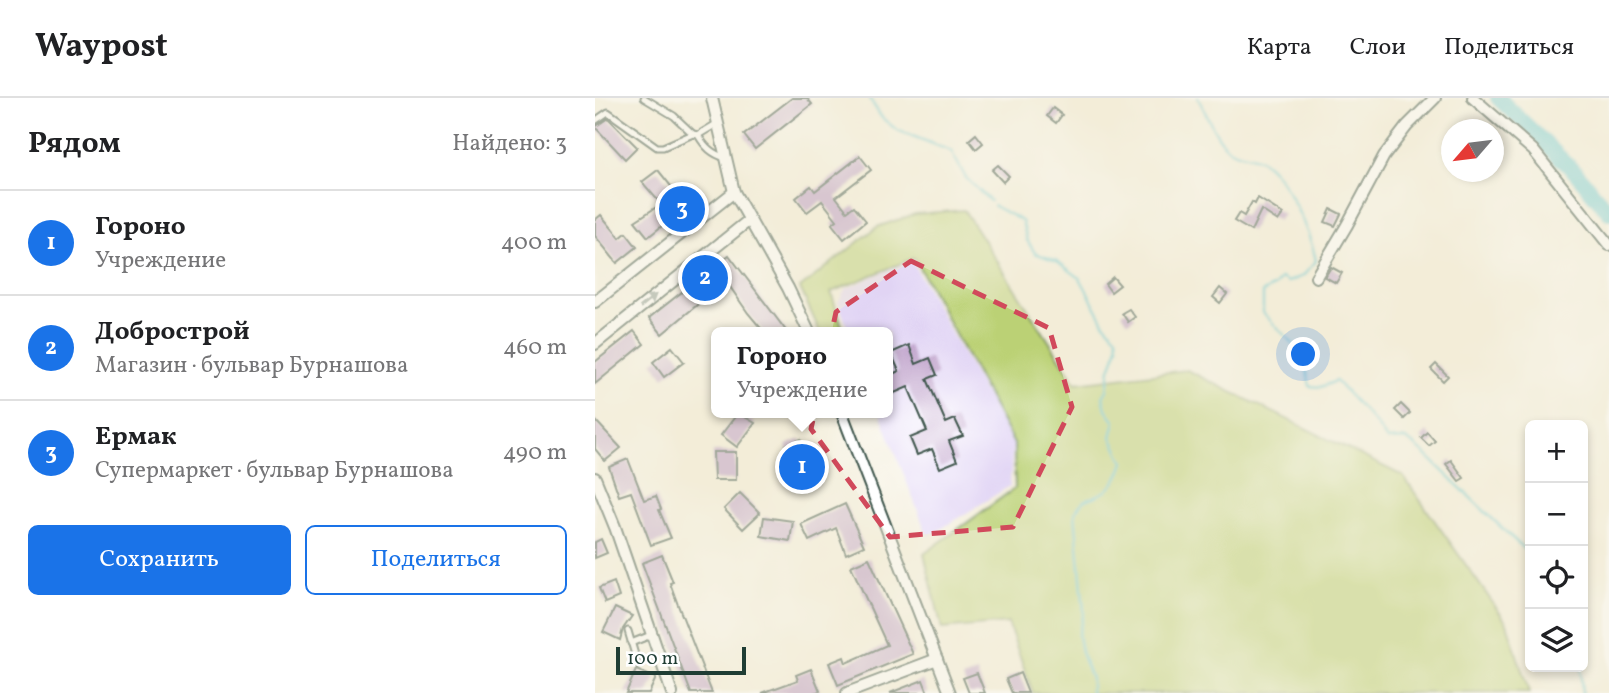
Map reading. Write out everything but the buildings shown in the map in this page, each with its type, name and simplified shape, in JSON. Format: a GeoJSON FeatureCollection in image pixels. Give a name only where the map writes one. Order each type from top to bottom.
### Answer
{"type":"FeatureCollection","features":[{"type":"Feature","properties":{"kind":"street"},"geometry":{"type":"LineString","coordinates":[[712,98],[734,192],[790,291],[807,327]]}},
{"type":"Feature","properties":{"kind":"street"},"geometry":{"type":"LineString","coordinates":[[1316,276],[1384,156],[1435,98]]}},
{"type":"Feature","properties":{"kind":"street"},"geometry":{"type":"LineString","coordinates":[[1473,98],[1533,150],[1609,245]]}},
{"type":"Feature","properties":{"kind":"street"},"geometry":{"type":"LineString","coordinates":[[595,302],[734,192]]}},
{"type":"Feature","properties":{"kind":"street"},"geometry":{"type":"LineString","coordinates":[[595,344],[748,220]]}},
{"type":"Feature","properties":{"kind":"street"},"geometry":{"type":"LineString","coordinates":[[844,418],[950,693]]}},
{"type":"Feature","properties":{"kind":"street"},"geometry":{"type":"LineString","coordinates":[[595,478],[615,527],[672,693]]}},
{"type":"Feature","properties":{"kind":"street"},"geometry":{"type":"LineString","coordinates":[[847,693],[937,659]]}},
{"type":"Feature","properties":{"kind":"lane"},"geometry":{"type":"LineString","coordinates":[[644,98],[674,116],[715,155],[726,158]]}},
{"type":"Feature","properties":{"kind":"lane"},"geometry":{"type":"LineString","coordinates":[[595,121],[608,112],[657,147],[695,135],[718,123]]}},
{"type":"Feature","properties":{"kind":"lane"},"geometry":{"type":"LineString","coordinates":[[628,631],[638,665]]}},
{"type":"Feature","properties":{"kind":"lane"},"geometry":{"type":"LineString","coordinates":[[631,643],[652,635]]}},
{"type":"Feature","properties":{"kind":"highlighted area"},"geometry":{"type":"Polygon","coordinates":[[[911,261],[1049,328],[1072,407],[1013,527],[890,537],[811,429],[836,312],[911,261]]]}},
{"type":"Feature","properties":{"kind":"shaded area"},"geometry":{"type":"Polygon","coordinates":[[[911,260],[1013,444],[1010,486],[928,537],[882,418],[893,418],[893,327],[847,327],[838,302],[845,289],[911,260]]]}},
{"type":"Feature","properties":{"kind":"green space"},"geometry":{"type":"Polygon","coordinates":[[[964,210],[1076,383],[1187,370],[1403,476],[1507,623],[1529,693],[1033,693],[1008,623],[942,629],[924,554],[1015,488],[1014,444],[914,258],[831,292],[842,327],[818,327],[800,288],[877,227],[915,214],[964,210]]]}},
{"type":"Feature","properties":{"kind":"waterway"},"geometry":{"type":"LineString","coordinates":[[869,98],[882,118],[897,130],[951,151],[966,178],[990,201]]}},
{"type":"Feature","properties":{"kind":"waterway"},"geometry":{"type":"LineString","coordinates":[[1198,98],[1225,145],[1233,151],[1260,159],[1281,181],[1309,237],[1316,261],[1303,276],[1288,282],[1281,278],[1276,285],[1263,292],[1263,313],[1303,354],[1310,386],[1321,387],[1336,381],[1376,424],[1387,440],[1406,439],[1423,452],[1525,550]]}},
{"type":"Feature","properties":{"kind":"waterway"},"geometry":{"type":"LineString","coordinates":[[1498,98],[1576,173],[1609,212]]}},
{"type":"Feature","properties":{"kind":"waterway"},"geometry":{"type":"LineString","coordinates":[[994,206],[1022,221],[1027,240],[1035,253],[1057,261],[1080,278],[1105,324],[1117,337],[1118,347],[1103,397],[1106,409],[1115,421],[1111,437],[1124,462],[1109,488],[1086,500],[1075,513],[1084,612],[1078,635],[1091,678],[1091,693]]}},
{"type":"Feature","properties":{"kind":"waterway"},"geometry":{"type":"LineString","coordinates":[[1580,672],[1582,693]]}},
{"type":"Feature","properties":{"kind":"place","name":"Ермак"},"geometry":{"type":"Point","coordinates":[682,209]}},
{"type":"Feature","properties":{"kind":"place","name":"Добрострой"},"geometry":{"type":"Point","coordinates":[705,278]}},
{"type":"Feature","properties":{"kind":"place","name":"Гороно"},"geometry":{"type":"Point","coordinates":[802,467]}}]}
